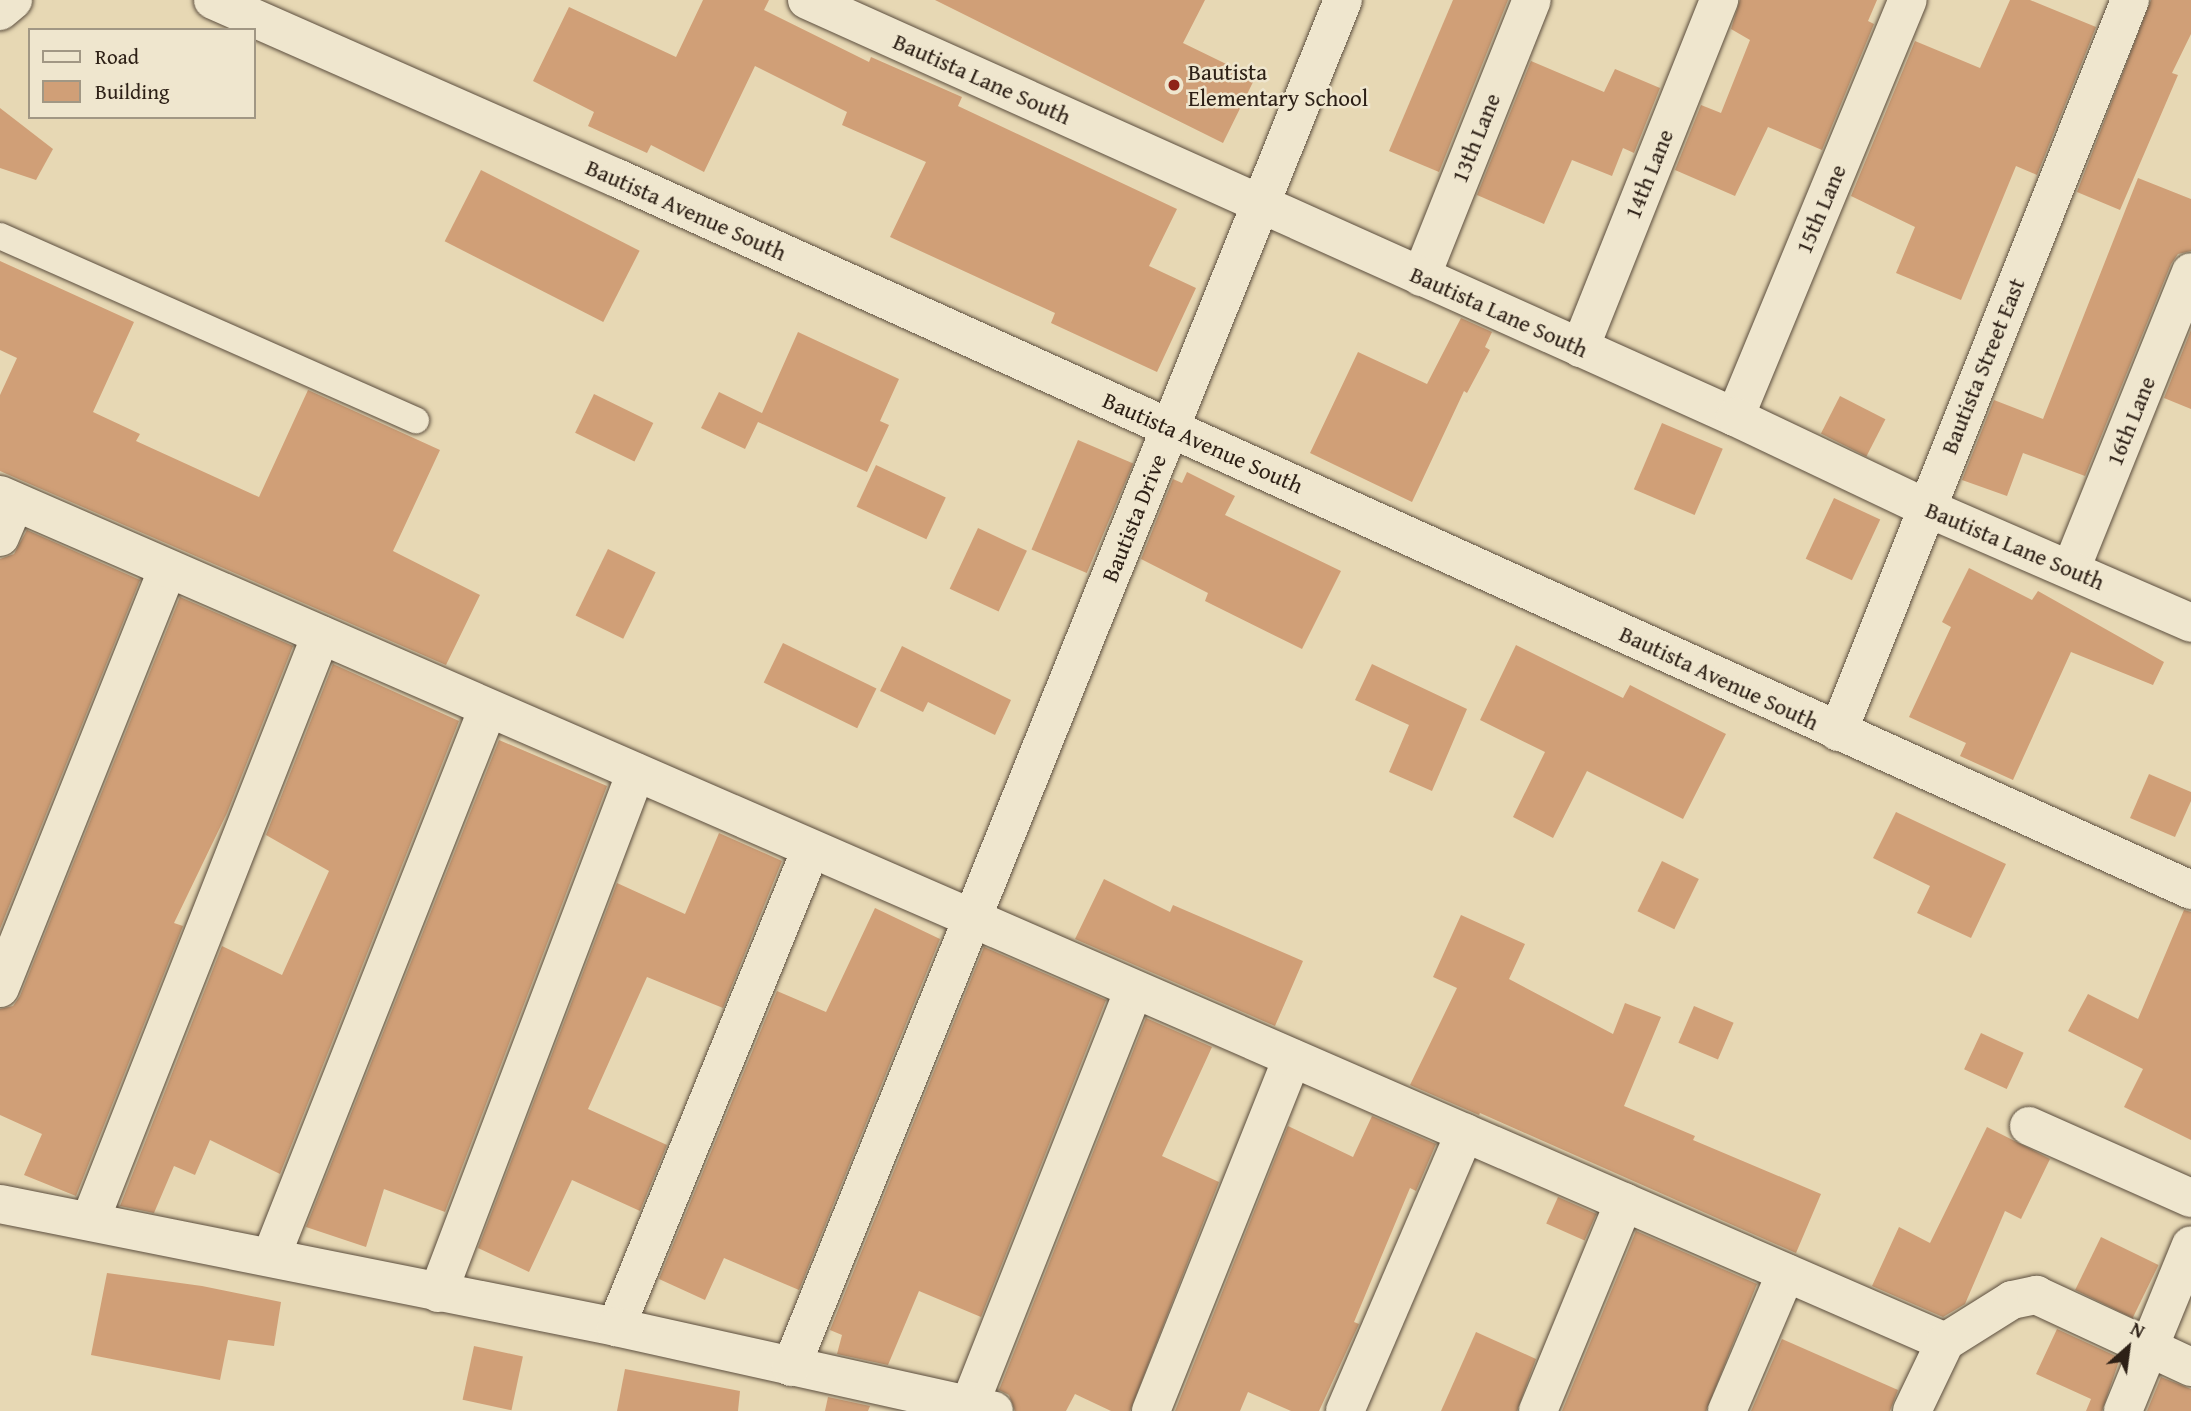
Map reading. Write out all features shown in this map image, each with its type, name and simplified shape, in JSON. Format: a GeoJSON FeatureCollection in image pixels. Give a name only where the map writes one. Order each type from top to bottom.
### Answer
{"type":"FeatureCollection","features":[{"type":"Feature","properties":{"kind":"street"},"geometry":{"type":"LineString","coordinates":[[0,11],[13,0]]}},
{"type":"Feature","properties":{"kind":"street","name":"Bautista Avenue South"},"geometry":{"type":"LineString","coordinates":[[213,0],[1170,427],[2191,890]]}},
{"type":"Feature","properties":{"kind":"street","name":"Bautista Lane South"},"geometry":{"type":"LineString","coordinates":[[807,0],[1735,417],[1927,508],[2191,623]]}},
{"type":"Feature","properties":{"kind":"street","name":"Bautista Drive"},"geometry":{"type":"LineString","coordinates":[[791,1367],[1343,0]]}},
{"type":"Feature","properties":{"kind":"street","name":"13th Lane"},"geometry":{"type":"LineString","coordinates":[[1421,276],[1532,0]]}},
{"type":"Feature","properties":{"kind":"street","name":"14th Lane"},"geometry":{"type":"LineString","coordinates":[[1580,348],[1719,0]]}},
{"type":"Feature","properties":{"kind":"street","name":"15th Lane"},"geometry":{"type":"LineString","coordinates":[[1735,417],[1908,0]]}},
{"type":"Feature","properties":{"kind":"street","name":"Bautista Street East"},"geometry":{"type":"LineString","coordinates":[[1838,732],[2130,0]]}},
{"type":"Feature","properties":{"kind":"street","name":"16th Lane"},"geometry":{"type":"LineString","coordinates":[[2071,569],[2191,272]]}},
{"type":"Feature","properties":{"kind":"street"},"geometry":{"type":"LineString","coordinates":[[0,537],[7,498],[1945,1342]]}},
{"type":"Feature","properties":{"kind":"street"},"geometry":{"type":"LineString","coordinates":[[0,988],[168,569]]}},
{"type":"Feature","properties":{"kind":"street"},"geometry":{"type":"LineString","coordinates":[[90,1221],[321,635]]}},
{"type":"Feature","properties":{"kind":"street"},"geometry":{"type":"LineString","coordinates":[[271,1257],[488,708]]}},
{"type":"Feature","properties":{"kind":"street"},"geometry":{"type":"LineString","coordinates":[[438,1293],[636,772]]}},
{"type":"Feature","properties":{"kind":"street"},"geometry":{"type":"LineString","coordinates":[[616,1327],[811,849]]}},
{"type":"Feature","properties":{"kind":"street"},"geometry":{"type":"LineString","coordinates":[[0,1204],[616,1327],[981,1409],[1134,989]]}},
{"type":"Feature","properties":{"kind":"street"},"geometry":{"type":"LineString","coordinates":[[1151,1411],[1292,1058]]}},
{"type":"Feature","properties":{"kind":"street"},"geometry":{"type":"LineString","coordinates":[[2029,1126],[2191,1198]]}},
{"type":"Feature","properties":{"kind":"street"},"geometry":{"type":"LineString","coordinates":[[1345,1411],[1465,1133]]}},
{"type":"Feature","properties":{"kind":"street"},"geometry":{"type":"LineString","coordinates":[[1538,1411],[1624,1202]]}},
{"type":"Feature","properties":{"kind":"street"},"geometry":{"type":"LineString","coordinates":[[2123,1411],[2191,1245]]}},
{"type":"Feature","properties":{"kind":"street"},"geometry":{"type":"LineString","coordinates":[[1727,1411],[1786,1273]]}},
{"type":"Feature","properties":{"kind":"street"},"geometry":{"type":"LineString","coordinates":[[1912,1411],[1945,1342],[2012,1300],[2036,1295],[2191,1367]]}},
{"type":"Feature","properties":{"kind":"lane"},"geometry":{"type":"LineString","coordinates":[[0,236],[416,420]]}},
{"type":"Feature","properties":{"kind":"building"},"geometry":{"type":"Polygon","coordinates":[[[703,0],[769,0],[764,10],[869,62],[871,57],[962,97],[958,106],[1177,209],[1149,266],[1196,288],[1157,372],[1051,323],[1055,313],[890,237],[926,162],[842,125],[847,112],[755,66],[704,172],[651,145],[647,153],[588,126],[594,112],[533,81],[569,7],[676,57],[703,0]]]}},
{"type":"Feature","properties":{"kind":"building"},"geometry":{"type":"Polygon","coordinates":[[[935,0],[1205,0],[1183,43],[1255,78],[1223,143],[935,0]]]}},
{"type":"Feature","properties":{"kind":"building"},"geometry":{"type":"Polygon","coordinates":[[[1453,0],[1508,0],[1439,172],[1389,151],[1453,0]]]}},
{"type":"Feature","properties":{"kind":"building"},"geometry":{"type":"Polygon","coordinates":[[[1740,0],[1877,0],[1868,21],[1874,24],[1822,150],[1768,127],[1735,196],[1675,170],[1701,105],[1721,113],[1750,40],[1731,29],[1740,0]]]}},
{"type":"Feature","properties":{"kind":"building"},"geometry":{"type":"Polygon","coordinates":[[[2010,0],[2030,0],[2096,27],[2037,175],[2016,166],[1961,300],[1896,273],[1915,227],[1851,196],[1915,41],[1980,68],[2010,0]]]}},
{"type":"Feature","properties":{"kind":"building"},"geometry":{"type":"Polygon","coordinates":[[[2151,0],[2191,0],[2191,34],[2172,73],[2178,75],[2120,210],[2077,192],[2151,0]]]}},
{"type":"Feature","properties":{"kind":"building"},"geometry":{"type":"Polygon","coordinates":[[[1531,61],[1604,92],[1615,69],[1660,88],[1634,153],[1623,148],[1612,176],[1572,160],[1544,224],[1477,195],[1531,61]]]}},
{"type":"Feature","properties":{"kind":"building"},"geometry":{"type":"Polygon","coordinates":[[[0,108],[53,149],[36,180],[0,168],[0,108]]]}},
{"type":"Feature","properties":{"kind":"building"},"geometry":{"type":"Polygon","coordinates":[[[481,170],[640,251],[603,322],[445,241],[481,170]]]}},
{"type":"Feature","properties":{"kind":"building"},"geometry":{"type":"Polygon","coordinates":[[[2138,178],[2191,199],[2191,251],[2178,254],[2171,264],[2085,476],[2023,453],[2007,496],[1962,480],[1994,400],[2043,419],[2138,178]]]}},
{"type":"Feature","properties":{"kind":"building"},"geometry":{"type":"Polygon","coordinates":[[[0,261],[134,322],[93,412],[140,434],[136,441],[259,497],[308,390],[440,450],[393,551],[480,595],[446,665],[0,471],[0,395],[17,358],[0,350],[0,261]]]}},
{"type":"Feature","properties":{"kind":"building"},"geometry":{"type":"Polygon","coordinates":[[[1461,318],[1492,332],[1485,347],[1490,350],[1467,393],[1464,391],[1412,502],[1310,453],[1358,352],[1427,384],[1461,318]]]}},
{"type":"Feature","properties":{"kind":"building"},"geometry":{"type":"Polygon","coordinates":[[[2191,330],[2191,409],[2164,398],[2191,330]]]}},
{"type":"Feature","properties":{"kind":"building"},"geometry":{"type":"Polygon","coordinates":[[[798,332],[899,379],[880,421],[889,425],[867,472],[758,422],[745,449],[701,428],[719,392],[762,413],[798,332]]]}},
{"type":"Feature","properties":{"kind":"building"},"geometry":{"type":"Polygon","coordinates":[[[594,394],[653,423],[634,462],[575,433],[594,394]]]}},
{"type":"Feature","properties":{"kind":"building"},"geometry":{"type":"Polygon","coordinates":[[[1840,396],[1885,419],[1866,457],[1821,433],[1840,396]]]}},
{"type":"Feature","properties":{"kind":"building"},"geometry":{"type":"Polygon","coordinates":[[[1662,423],[1723,449],[1695,515],[1634,489],[1662,423]]]}},
{"type":"Feature","properties":{"kind":"building"},"geometry":{"type":"Polygon","coordinates":[[[1078,440],[1133,463],[1087,573],[1032,550],[1078,440]]]}},
{"type":"Feature","properties":{"kind":"building"},"geometry":{"type":"Polygon","coordinates":[[[876,465],[946,498],[926,539],[857,507],[876,465]]]}},
{"type":"Feature","properties":{"kind":"building"},"geometry":{"type":"Polygon","coordinates":[[[1187,472],[1235,496],[1225,515],[1341,571],[1302,649],[1205,601],[1208,593],[1141,559],[1173,479],[1182,483],[1187,472]]]}},
{"type":"Feature","properties":{"kind":"building"},"geometry":{"type":"Polygon","coordinates":[[[1834,498],[1880,520],[1852,580],[1806,559],[1834,498]]]}},
{"type":"Feature","properties":{"kind":"building"},"geometry":{"type":"Polygon","coordinates":[[[978,528],[1027,551],[999,612],[950,589],[978,528]]]}},
{"type":"Feature","properties":{"kind":"building"},"geometry":{"type":"Polygon","coordinates":[[[27,530],[140,580],[0,929],[0,559],[14,554],[27,530]]]}},
{"type":"Feature","properties":{"kind":"building"},"geometry":{"type":"Polygon","coordinates":[[[608,549],[656,572],[623,639],[576,616],[608,549]]]}},
{"type":"Feature","properties":{"kind":"building"},"geometry":{"type":"Polygon","coordinates":[[[1969,568],[2032,600],[2038,591],[2164,662],[2153,685],[2071,652],[2013,780],[1960,756],[1966,743],[1909,717],[1951,627],[1942,622],[1969,568]]]}},
{"type":"Feature","properties":{"kind":"building"},"geometry":{"type":"Polygon","coordinates":[[[180,597],[293,646],[227,813],[174,923],[183,926],[76,1196],[24,1175],[42,1134],[0,1115],[0,1009],[13,1006],[20,996],[180,597]]]}},
{"type":"Feature","properties":{"kind":"building"},"geometry":{"type":"Polygon","coordinates":[[[783,643],[876,689],[857,728],[764,683],[783,643]]]}},
{"type":"Feature","properties":{"kind":"building"},"geometry":{"type":"Polygon","coordinates":[[[1516,645],[1623,698],[1630,685],[1726,734],[1683,819],[1587,771],[1553,838],[1513,817],[1545,752],[1480,720],[1516,645]]]}},
{"type":"Feature","properties":{"kind":"building"},"geometry":{"type":"Polygon","coordinates":[[[902,646],[1011,700],[995,735],[928,702],[923,712],[880,691],[902,646]]]}},
{"type":"Feature","properties":{"kind":"building"},"geometry":{"type":"Polygon","coordinates":[[[333,664],[459,721],[280,1174],[210,1140],[195,1175],[174,1166],[154,1213],[120,1206],[222,946],[282,975],[329,871],[266,835],[333,664]]]}},
{"type":"Feature","properties":{"kind":"building"},"geometry":{"type":"Polygon","coordinates":[[[1372,664],[1467,709],[1432,791],[1389,772],[1409,725],[1355,700],[1372,664]]]}},
{"type":"Feature","properties":{"kind":"building"},"geometry":{"type":"Polygon","coordinates":[[[499,740],[607,786],[445,1212],[384,1189],[366,1247],[306,1227],[499,740]]]}},
{"type":"Feature","properties":{"kind":"building"},"geometry":{"type":"Polygon","coordinates":[[[2149,774],[2191,792],[2191,801],[2175,837],[2130,818],[2149,774]]]}},
{"type":"Feature","properties":{"kind":"building"},"geometry":{"type":"Polygon","coordinates":[[[1896,812],[2006,864],[1971,938],[1917,913],[1930,886],[1873,858],[1896,812]]]}},
{"type":"Feature","properties":{"kind":"building"},"geometry":{"type":"Polygon","coordinates":[[[719,833],[782,861],[723,1008],[647,977],[588,1109],[667,1145],[640,1211],[572,1180],[529,1272],[478,1248],[617,883],[685,914],[719,833]]]}},
{"type":"Feature","properties":{"kind":"building"},"geometry":{"type":"Polygon","coordinates":[[[1662,861],[1699,879],[1674,929],[1637,911],[1662,861]]]}},
{"type":"Feature","properties":{"kind":"building"},"geometry":{"type":"Polygon","coordinates":[[[1104,879],[1170,912],[1173,905],[1303,961],[1275,1026],[1075,939],[1104,879]]]}},
{"type":"Feature","properties":{"kind":"building"},"geometry":{"type":"Polygon","coordinates":[[[875,908],[940,939],[799,1290],[724,1258],[705,1300],[659,1279],[777,991],[826,1012],[875,908]]]}},
{"type":"Feature","properties":{"kind":"building"},"geometry":{"type":"Polygon","coordinates":[[[2184,910],[2191,912],[2191,1140],[2124,1107],[2143,1069],[2068,1031],[2088,994],[2138,1019],[2184,910]]]}},
{"type":"Feature","properties":{"kind":"building"},"geometry":{"type":"Polygon","coordinates":[[[1461,915],[1525,944],[1509,979],[1613,1034],[1625,1003],[1661,1017],[1624,1106],[1695,1136],[1693,1140],[1821,1194],[1796,1253],[1480,1113],[1479,1115],[1410,1085],[1457,988],[1433,977],[1461,915]]]}},
{"type":"Feature","properties":{"kind":"building"},"geometry":{"type":"Polygon","coordinates":[[[984,947],[1106,1000],[981,1317],[919,1291],[888,1365],[837,1354],[842,1335],[830,1330],[984,947]]]}},
{"type":"Feature","properties":{"kind":"building"},"geometry":{"type":"Polygon","coordinates":[[[1694,1006],[1734,1023],[1718,1060],[1678,1043],[1694,1006]]]}},
{"type":"Feature","properties":{"kind":"building"},"geometry":{"type":"Polygon","coordinates":[[[1146,1018],[1212,1047],[1162,1156],[1219,1182],[1130,1411],[1111,1411],[1075,1394],[1066,1411],[1015,1411],[1009,1395],[999,1390],[1146,1018]]]}},
{"type":"Feature","properties":{"kind":"building"},"geometry":{"type":"Polygon","coordinates":[[[1981,1033],[2024,1053],[2007,1089],[1964,1069],[1981,1033]]]}},
{"type":"Feature","properties":{"kind":"building"},"geometry":{"type":"Polygon","coordinates":[[[1372,1116],[1436,1144],[1416,1191],[1410,1188],[1354,1322],[1359,1324],[1319,1411],[1291,1411],[1248,1392],[1240,1411],[1175,1411],[1288,1126],[1353,1157],[1372,1116]]]}},
{"type":"Feature","properties":{"kind":"building"},"geometry":{"type":"Polygon","coordinates":[[[1987,1127],[2050,1159],[2021,1219],[2005,1211],[1965,1304],[1943,1317],[1872,1286],[1899,1227],[1930,1243],[1987,1127]]]}},
{"type":"Feature","properties":{"kind":"building"},"geometry":{"type":"Polygon","coordinates":[[[1558,1197],[1596,1214],[1585,1241],[1546,1223],[1558,1197]]]}},
{"type":"Feature","properties":{"kind":"building"},"geometry":{"type":"Polygon","coordinates":[[[1636,1231],[1757,1284],[1706,1411],[1562,1411],[1636,1231]]]}},
{"type":"Feature","properties":{"kind":"building"},"geometry":{"type":"Polygon","coordinates":[[[2101,1237],[2159,1265],[2133,1318],[2075,1290],[2101,1237]]]}},
{"type":"Feature","properties":{"kind":"building"},"geometry":{"type":"Polygon","coordinates":[[[107,1273],[202,1286],[281,1302],[274,1346],[228,1340],[220,1380],[91,1355],[107,1273]]]}},
{"type":"Feature","properties":{"kind":"building"},"geometry":{"type":"Polygon","coordinates":[[[2057,1329],[2120,1358],[2102,1411],[2086,1411],[2091,1399],[2036,1374],[2057,1329]]]}},
{"type":"Feature","properties":{"kind":"building"},"geometry":{"type":"Polygon","coordinates":[[[1476,1332],[1536,1359],[1517,1411],[1441,1411],[1476,1332]]]}},
{"type":"Feature","properties":{"kind":"building"},"geometry":{"type":"Polygon","coordinates":[[[1782,1339],[1898,1390],[1890,1411],[1751,1411],[1782,1339]]]}},
{"type":"Feature","properties":{"kind":"building"},"geometry":{"type":"Polygon","coordinates":[[[474,1346],[523,1356],[511,1410],[463,1400],[474,1346]]]}},
{"type":"Feature","properties":{"kind":"building"},"geometry":{"type":"Polygon","coordinates":[[[625,1369],[740,1391],[738,1411],[617,1411],[625,1369]]]}},
{"type":"Feature","properties":{"kind":"building"},"geometry":{"type":"Polygon","coordinates":[[[2161,1377],[2191,1389],[2191,1411],[2147,1411],[2161,1377]]]}},
{"type":"Feature","properties":{"kind":"building"},"geometry":{"type":"Polygon","coordinates":[[[828,1397],[870,1406],[868,1411],[825,1411],[828,1397]]]}},
{"type":"Feature","properties":{"kind":"place","name":"Bautista Elementary School"},"geometry":{"type":"Point","coordinates":[1174,85]}}]}
